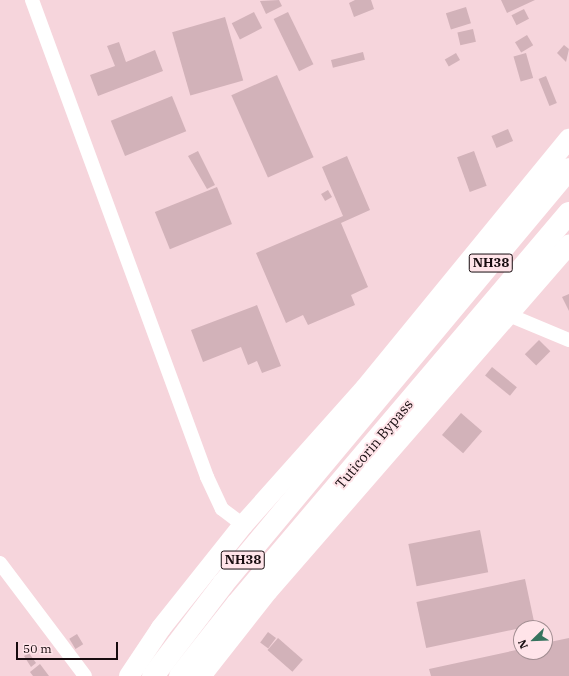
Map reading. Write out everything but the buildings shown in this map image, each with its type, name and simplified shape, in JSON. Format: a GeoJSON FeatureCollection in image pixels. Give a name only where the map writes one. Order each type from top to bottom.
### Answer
{"type":"FeatureCollection","features":[{"type":"Feature","properties":{"kind":"highway","name":"Tuticorin Bypass"},"geometry":{"type":"LineString","coordinates":[[153,676],[223,584],[338,449],[569,169]]}},
{"type":"Feature","properties":{"kind":"highway","name":"Tuticorin Bypass"},"geometry":{"type":"LineString","coordinates":[[180,676],[237,604],[569,213]]}},
{"type":"Feature","properties":{"kind":"street"},"geometry":{"type":"LineString","coordinates":[[32,0],[207,477],[222,509],[243,525]]}},
{"type":"Feature","properties":{"kind":"street"},"geometry":{"type":"LineString","coordinates":[[129,676],[161,628],[243,525],[365,388],[569,139]]}},
{"type":"Feature","properties":{"kind":"street"},"geometry":{"type":"LineString","coordinates":[[201,676],[268,591],[569,245]]}},
{"type":"Feature","properties":{"kind":"street"},"geometry":{"type":"LineString","coordinates":[[509,315],[569,340]]}},
{"type":"Feature","properties":{"kind":"street"},"geometry":{"type":"LineString","coordinates":[[0,564],[85,676]]}}]}
